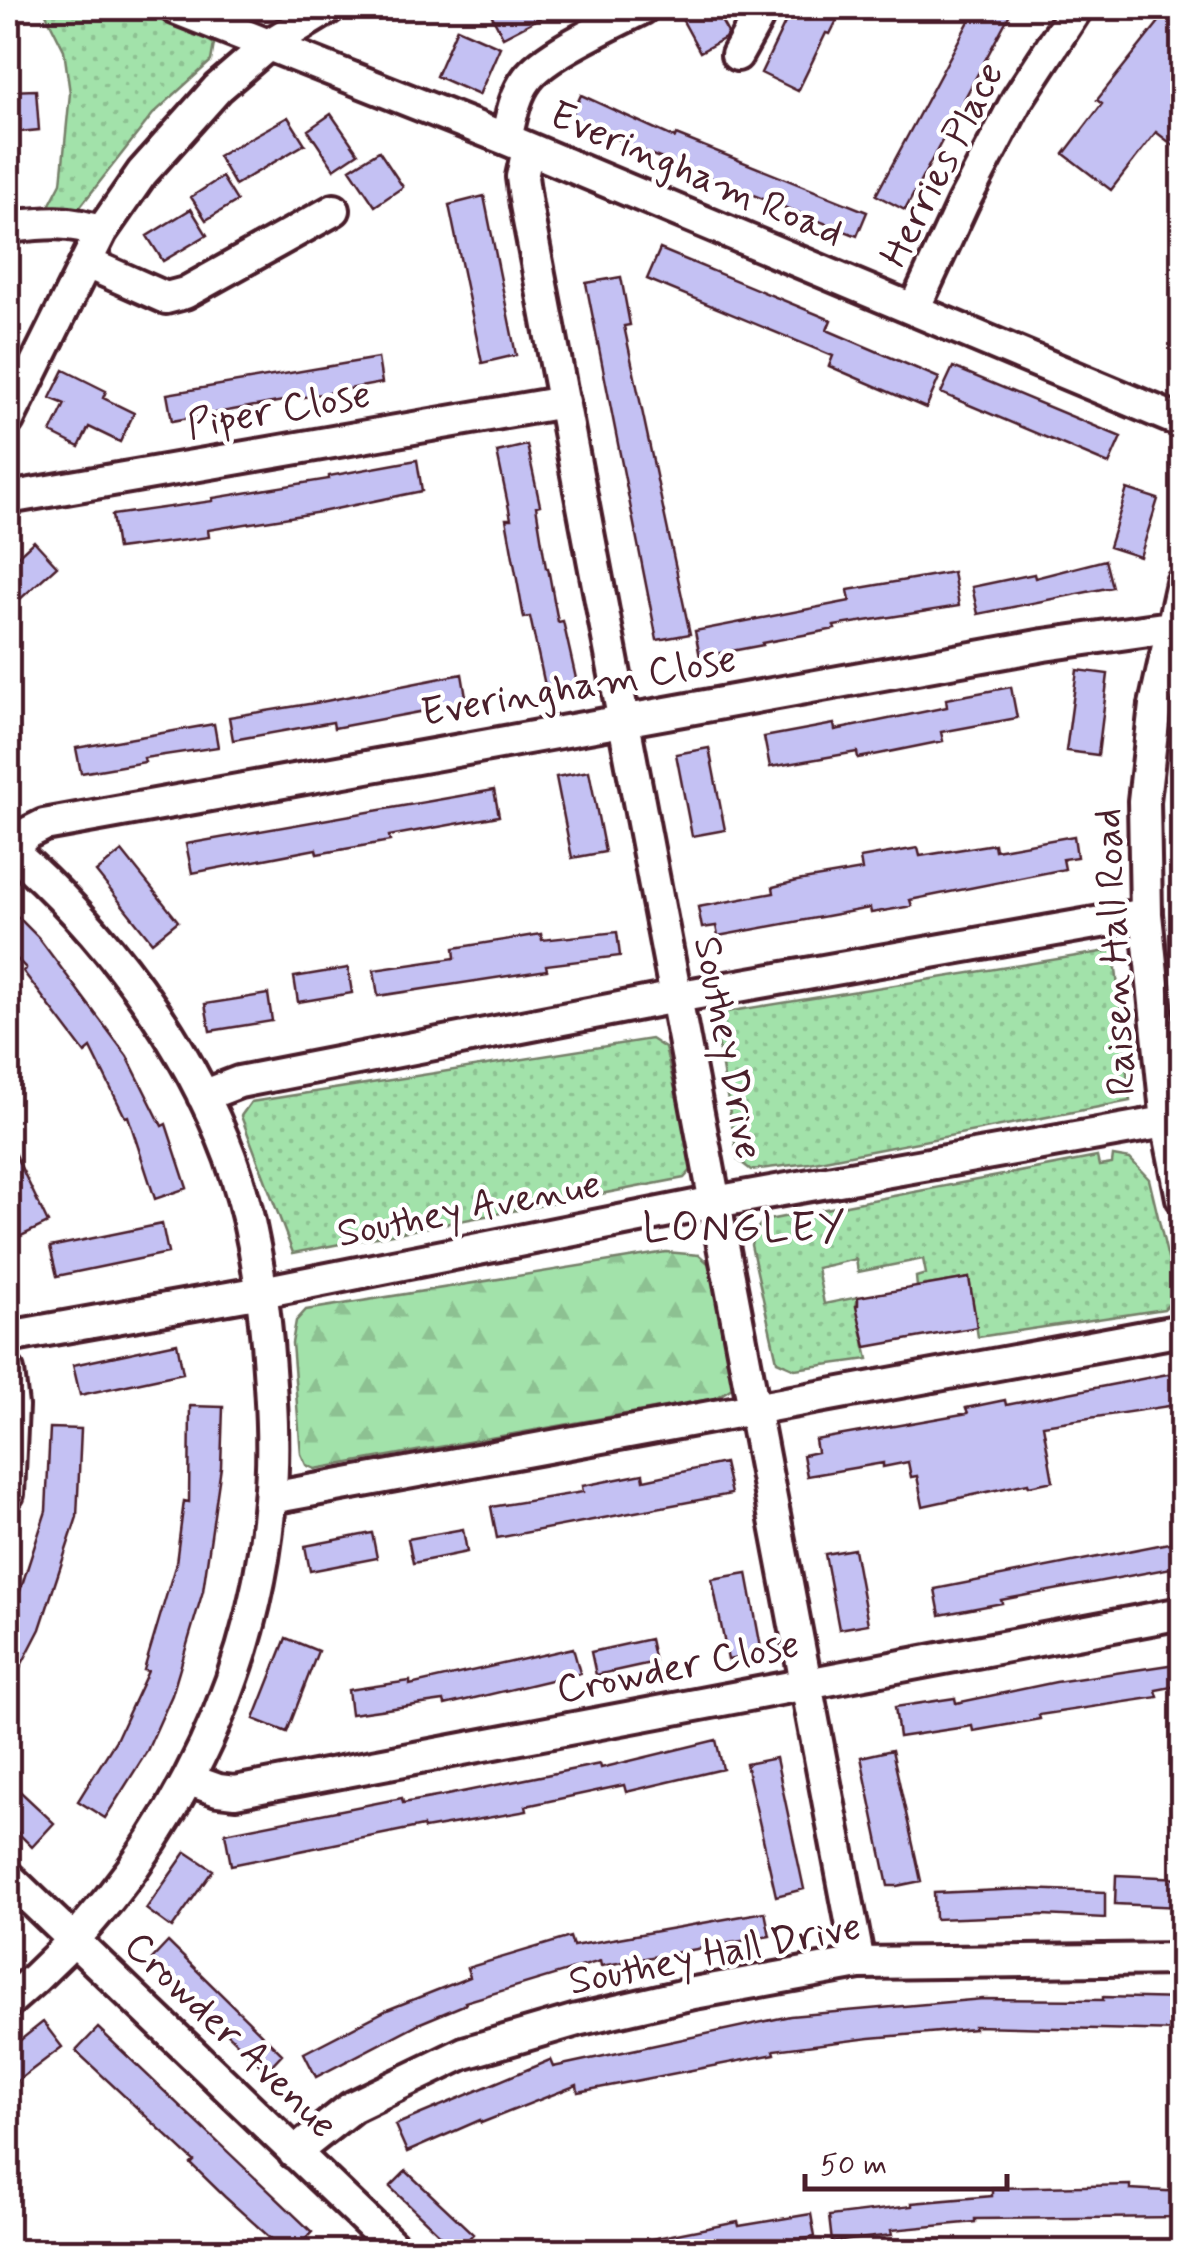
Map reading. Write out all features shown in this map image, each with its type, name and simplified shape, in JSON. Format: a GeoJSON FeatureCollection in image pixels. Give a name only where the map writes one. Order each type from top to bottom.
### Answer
{"type":"FeatureCollection","features":[{"type":"Feature","properties":{"kind":"street","name":"Everingham Road"},"geometry":{"type":"LineString","coordinates":[[176,8],[517,144],[1182,422]]}},
{"type":"Feature","properties":{"kind":"street"},"geometry":{"type":"LineString","coordinates":[[8,420],[101,232],[172,138],[218,88],[268,45],[329,8]]}},
{"type":"Feature","properties":{"kind":"street","name":"Southey Drive"},"geometry":{"type":"LineString","coordinates":[[643,8],[561,53],[528,77],[515,104],[517,144],[859,1963]]}},
{"type":"Feature","properties":{"kind":"street"},"geometry":{"type":"LineString","coordinates":[[737,55],[757,19],[757,8]]}},
{"type":"Feature","properties":{"kind":"street","name":"Herries Place"},"geometry":{"type":"LineString","coordinates":[[914,309],[1016,100],[1078,8]]}},
{"type":"Feature","properties":{"kind":"street"},"geometry":{"type":"LineString","coordinates":[[87,263],[166,298],[184,292],[334,210]]}},
{"type":"Feature","properties":{"kind":"street"},"geometry":{"type":"LineString","coordinates":[[8,226],[79,223],[101,232]]}},
{"type":"Feature","properties":{"kind":"street","name":"Piper Close"},"geometry":{"type":"LineString","coordinates":[[8,498],[564,402]]}},
{"type":"Feature","properties":{"kind":"street","name":"Raisen Hall Road"},"geometry":{"type":"LineString","coordinates":[[1182,583],[1155,705],[1144,801],[1146,914],[1182,1198]]}},
{"type":"Feature","properties":{"kind":"street","name":"Everingham Close"},"geometry":{"type":"LineString","coordinates":[[9,848],[44,825],[1044,645],[1170,627]]}},
{"type":"Feature","properties":{"kind":"street"},"geometry":{"type":"LineString","coordinates":[[8,2002],[74,1942],[150,1844],[190,1780],[242,1648],[265,1548],[271,1498],[270,1388],[262,1292],[249,1220],[230,1157],[203,1096],[141,995],[87,924],[9,848]]}},
{"type":"Feature","properties":{"kind":"street"},"geometry":{"type":"LineString","coordinates":[[203,1096],[238,1082],[1146,914]]}},
{"type":"Feature","properties":{"kind":"street","name":"Southey Avenue"},"geometry":{"type":"LineString","coordinates":[[8,1337],[262,1292],[715,1202],[1174,1120]]}},
{"type":"Feature","properties":{"kind":"street"},"geometry":{"type":"LineString","coordinates":[[271,1498],[1182,1330]]}},
{"type":"Feature","properties":{"kind":"street"},"geometry":{"type":"LineString","coordinates":[[8,1371],[12,1406],[8,1494]]}},
{"type":"Feature","properties":{"kind":"street","name":"Crowder Close"},"geometry":{"type":"LineString","coordinates":[[190,1780],[235,1792],[1182,1613]]}},
{"type":"Feature","properties":{"kind":"street","name":"Crowder Avenue"},"geometry":{"type":"LineString","coordinates":[[8,1876],[400,2252]]}},
{"type":"Feature","properties":{"kind":"street","name":"Southey Hall Drive"},"geometry":{"type":"LineString","coordinates":[[294,2152],[352,2107],[464,2053],[577,2020],[678,1997],[859,1963],[1182,1959]]}},
{"type":"Feature","properties":{"kind":"green space"},"geometry":{"type":"Polygon","coordinates":[[[43,8],[112,8],[152,14],[193,30],[214,44],[211,61],[153,114],[80,207],[47,210],[61,183],[70,93],[64,50],[43,8]]]}},
{"type":"Feature","properties":{"kind":"green space"},"geometry":{"type":"Polygon","coordinates":[[[1114,950],[1130,1101],[809,1163],[751,1170],[738,1160],[713,1014],[1114,950]]]}},
{"type":"Feature","properties":{"kind":"green space"},"geometry":{"type":"Polygon","coordinates":[[[651,1039],[665,1048],[694,1167],[684,1178],[293,1253],[241,1116],[251,1102],[651,1039]]]}},
{"type":"Feature","properties":{"kind":"green space"},"geometry":{"type":"Polygon","coordinates":[[[1113,1156],[1130,1159],[1149,1179],[1175,1288],[1173,1300],[1164,1309],[978,1337],[969,1278],[917,1287],[916,1277],[926,1274],[923,1259],[858,1272],[856,1259],[817,1268],[824,1304],[858,1297],[856,1307],[868,1359],[795,1369],[777,1361],[751,1245],[763,1221],[1097,1157],[1099,1166],[1112,1164],[1113,1156]]]}},
{"type":"Feature","properties":{"kind":"green space"},"geometry":{"type":"Polygon","coordinates":[[[666,1252],[699,1255],[717,1271],[735,1363],[732,1388],[716,1398],[315,1469],[306,1465],[301,1454],[292,1343],[296,1321],[306,1310],[666,1252]]]}},
{"type":"Feature","properties":{"kind":"building"},"geometry":{"type":"Polygon","coordinates":[[[488,8],[559,8],[503,37],[488,8]]]}},
{"type":"Feature","properties":{"kind":"building"},"geometry":{"type":"Polygon","coordinates":[[[676,8],[714,8],[728,33],[700,52],[676,8]]]}},
{"type":"Feature","properties":{"kind":"building"},"geometry":{"type":"Polygon","coordinates":[[[792,8],[843,8],[830,34],[826,33],[798,91],[761,73],[792,8]]]}},
{"type":"Feature","properties":{"kind":"building"},"geometry":{"type":"Polygon","coordinates":[[[976,8],[1013,8],[905,210],[876,195],[976,8]]]}},
{"type":"Feature","properties":{"kind":"building"},"geometry":{"type":"Polygon","coordinates":[[[1170,8],[1182,8],[1182,152],[1156,132],[1111,190],[1064,154],[1102,104],[1097,100],[1170,8]]]}},
{"type":"Feature","properties":{"kind":"building"},"geometry":{"type":"Polygon","coordinates":[[[457,28],[500,47],[479,95],[436,76],[457,28]]]}},
{"type":"Feature","properties":{"kind":"building"},"geometry":{"type":"Polygon","coordinates":[[[36,90],[39,130],[8,133],[8,91],[36,90]]]}},
{"type":"Feature","properties":{"kind":"building"},"geometry":{"type":"Polygon","coordinates":[[[581,95],[675,138],[676,135],[867,212],[857,236],[652,155],[571,117],[581,95]]]}},
{"type":"Feature","properties":{"kind":"building"},"geometry":{"type":"Polygon","coordinates":[[[331,114],[358,153],[334,169],[308,130],[331,114]]]}},
{"type":"Feature","properties":{"kind":"building"},"geometry":{"type":"Polygon","coordinates":[[[288,117],[305,144],[235,185],[218,156],[288,117]]]}},
{"type":"Feature","properties":{"kind":"building"},"geometry":{"type":"Polygon","coordinates":[[[379,151],[403,187],[375,206],[350,169],[379,151]]]}},
{"type":"Feature","properties":{"kind":"building"},"geometry":{"type":"Polygon","coordinates":[[[222,177],[237,201],[206,220],[191,197],[222,177]]]}},
{"type":"Feature","properties":{"kind":"building"},"geometry":{"type":"Polygon","coordinates":[[[484,196],[516,355],[482,363],[449,205],[484,196]]]}},
{"type":"Feature","properties":{"kind":"building"},"geometry":{"type":"Polygon","coordinates":[[[191,209],[207,235],[163,261],[147,236],[191,209]]]}},
{"type":"Feature","properties":{"kind":"building"},"geometry":{"type":"Polygon","coordinates":[[[660,249],[831,320],[827,330],[939,378],[926,408],[829,366],[833,356],[647,279],[660,249]]]}},
{"type":"Feature","properties":{"kind":"building"},"geometry":{"type":"Polygon","coordinates":[[[621,277],[630,325],[624,326],[690,634],[657,640],[586,283],[621,277]]]}},
{"type":"Feature","properties":{"kind":"building"},"geometry":{"type":"Polygon","coordinates":[[[378,358],[382,383],[172,421],[167,394],[378,358]]]}},
{"type":"Feature","properties":{"kind":"building"},"geometry":{"type":"Polygon","coordinates":[[[953,367],[1121,437],[1109,464],[941,393],[953,367]]]}},
{"type":"Feature","properties":{"kind":"building"},"geometry":{"type":"Polygon","coordinates":[[[64,370],[106,391],[103,398],[134,413],[120,442],[89,427],[79,447],[51,433],[65,404],[50,398],[64,370]]]}},
{"type":"Feature","properties":{"kind":"building"},"geometry":{"type":"Polygon","coordinates":[[[527,445],[540,505],[536,506],[546,568],[577,683],[546,690],[530,617],[524,618],[506,519],[511,519],[497,452],[527,445]]]}},
{"type":"Feature","properties":{"kind":"building"},"geometry":{"type":"Polygon","coordinates":[[[417,460],[422,491],[208,530],[209,537],[117,549],[112,515],[213,501],[417,460]]]}},
{"type":"Feature","properties":{"kind":"building"},"geometry":{"type":"Polygon","coordinates":[[[1127,489],[1158,499],[1140,557],[1109,547],[1127,489]]]}},
{"type":"Feature","properties":{"kind":"building"},"geometry":{"type":"Polygon","coordinates":[[[34,541],[57,566],[8,610],[8,565],[34,541]]]}},
{"type":"Feature","properties":{"kind":"building"},"geometry":{"type":"Polygon","coordinates":[[[1105,560],[1112,587],[978,614],[972,587],[1034,574],[1035,578],[1105,560]]]}},
{"type":"Feature","properties":{"kind":"building"},"geometry":{"type":"Polygon","coordinates":[[[953,572],[959,606],[834,626],[835,629],[700,657],[695,631],[850,601],[848,590],[953,572]]]}},
{"type":"Feature","properties":{"kind":"building"},"geometry":{"type":"Polygon","coordinates":[[[1077,670],[1108,674],[1098,755],[1066,751],[1077,670]]]}},
{"type":"Feature","properties":{"kind":"building"},"geometry":{"type":"Polygon","coordinates":[[[462,674],[467,703],[334,728],[333,722],[233,740],[229,717],[462,674]]]}},
{"type":"Feature","properties":{"kind":"building"},"geometry":{"type":"Polygon","coordinates":[[[1011,687],[1017,718],[941,732],[943,741],[879,754],[858,758],[857,752],[770,767],[764,737],[834,724],[835,730],[947,707],[946,699],[1011,687]]]}},
{"type":"Feature","properties":{"kind":"building"},"geometry":{"type":"Polygon","coordinates":[[[214,724],[218,747],[81,773],[76,748],[214,724]]]}},
{"type":"Feature","properties":{"kind":"building"},"geometry":{"type":"Polygon","coordinates":[[[709,748],[725,830],[692,836],[676,754],[709,748]]]}},
{"type":"Feature","properties":{"kind":"building"},"geometry":{"type":"Polygon","coordinates":[[[589,771],[605,852],[572,858],[556,777],[589,771]]]}},
{"type":"Feature","properties":{"kind":"building"},"geometry":{"type":"Polygon","coordinates":[[[494,790],[499,816],[389,836],[390,841],[317,854],[316,849],[192,873],[186,844],[494,790]]]}},
{"type":"Feature","properties":{"kind":"building"},"geometry":{"type":"Polygon","coordinates":[[[1074,836],[1077,857],[1063,859],[1065,869],[910,900],[912,906],[871,913],[870,908],[718,936],[716,926],[702,928],[698,907],[774,893],[773,887],[797,881],[862,870],[860,858],[918,848],[920,856],[994,844],[995,850],[1074,836]]]}},
{"type":"Feature","properties":{"kind":"building"},"geometry":{"type":"Polygon","coordinates":[[[122,851],[178,921],[152,942],[96,872],[122,851]]]}},
{"type":"Feature","properties":{"kind":"building"},"geometry":{"type":"Polygon","coordinates":[[[8,907],[38,937],[127,1056],[162,1126],[166,1124],[187,1188],[155,1199],[128,1116],[125,1117],[91,1048],[85,1053],[23,971],[26,968],[8,950],[8,907]]]}},
{"type":"Feature","properties":{"kind":"building"},"geometry":{"type":"Polygon","coordinates":[[[617,932],[620,956],[546,965],[547,970],[378,996],[374,970],[455,958],[454,948],[541,934],[542,940],[617,932]]]}},
{"type":"Feature","properties":{"kind":"building"},"geometry":{"type":"Polygon","coordinates":[[[348,968],[352,993],[298,1002],[294,977],[348,968]]]}},
{"type":"Feature","properties":{"kind":"building"},"geometry":{"type":"Polygon","coordinates":[[[268,994],[272,1021],[210,1031],[205,1004],[268,994]]]}},
{"type":"Feature","properties":{"kind":"building"},"geometry":{"type":"Polygon","coordinates":[[[8,1140],[48,1223],[17,1238],[8,1218],[8,1140]]]}},
{"type":"Feature","properties":{"kind":"building"},"geometry":{"type":"Polygon","coordinates":[[[162,1224],[168,1253],[57,1276],[50,1247],[162,1224]]]}},
{"type":"Feature","properties":{"kind":"building"},"geometry":{"type":"Polygon","coordinates":[[[969,1278],[977,1327],[866,1347],[856,1306],[858,1297],[969,1278]]]}},
{"type":"Feature","properties":{"kind":"building"},"geometry":{"type":"Polygon","coordinates":[[[177,1343],[183,1373],[80,1395],[73,1365],[177,1343]]]}},
{"type":"Feature","properties":{"kind":"building"},"geometry":{"type":"Polygon","coordinates":[[[1173,1373],[1175,1383],[1182,1381],[1182,1404],[1043,1425],[1053,1481],[923,1506],[917,1476],[911,1477],[908,1462],[807,1476],[803,1455],[817,1452],[815,1440],[968,1413],[966,1408],[1005,1400],[1006,1405],[1173,1373]]]}},
{"type":"Feature","properties":{"kind":"building"},"geometry":{"type":"Polygon","coordinates":[[[190,1406],[223,1407],[221,1467],[203,1591],[172,1695],[146,1753],[105,1818],[78,1801],[116,1740],[148,1671],[144,1670],[176,1563],[184,1501],[189,1502],[190,1406]]]}},
{"type":"Feature","properties":{"kind":"building"},"geometry":{"type":"Polygon","coordinates":[[[50,1428],[81,1429],[77,1517],[40,1629],[8,1691],[8,1628],[46,1511],[50,1428]]]}},
{"type":"Feature","properties":{"kind":"building"},"geometry":{"type":"Polygon","coordinates":[[[724,1463],[731,1494],[497,1538],[491,1507],[583,1492],[582,1486],[643,1474],[644,1480],[724,1463]]]}},
{"type":"Feature","properties":{"kind":"building"},"geometry":{"type":"Polygon","coordinates":[[[463,1529],[467,1552],[413,1563],[408,1539],[463,1529]]]}},
{"type":"Feature","properties":{"kind":"building"},"geometry":{"type":"Polygon","coordinates":[[[372,1533],[377,1558],[310,1571],[305,1546],[372,1533]]]}},
{"type":"Feature","properties":{"kind":"building"},"geometry":{"type":"Polygon","coordinates":[[[1179,1541],[1182,1566],[940,1615],[935,1589],[1179,1541]]]}},
{"type":"Feature","properties":{"kind":"building"},"geometry":{"type":"Polygon","coordinates":[[[854,1549],[868,1624],[839,1629],[825,1554],[854,1549]]]}},
{"type":"Feature","properties":{"kind":"building"},"geometry":{"type":"Polygon","coordinates":[[[747,1573],[762,1653],[728,1660],[712,1579],[747,1573]]]}},
{"type":"Feature","properties":{"kind":"building"},"geometry":{"type":"Polygon","coordinates":[[[286,1638],[318,1651],[287,1732],[254,1719],[286,1638]]]}},
{"type":"Feature","properties":{"kind":"building"},"geometry":{"type":"Polygon","coordinates":[[[650,1639],[655,1662],[596,1675],[591,1652],[650,1639]]]}},
{"type":"Feature","properties":{"kind":"building"},"geometry":{"type":"Polygon","coordinates":[[[573,1648],[580,1673],[445,1705],[444,1701],[351,1714],[348,1690],[410,1681],[410,1685],[573,1648]]]}},
{"type":"Feature","properties":{"kind":"building"},"geometry":{"type":"Polygon","coordinates":[[[1182,1663],[1182,1685],[1156,1690],[1158,1697],[1039,1715],[1040,1719],[973,1731],[972,1726],[899,1737],[895,1707],[955,1698],[956,1703],[1056,1682],[1182,1663]]]}},
{"type":"Feature","properties":{"kind":"building"},"geometry":{"type":"Polygon","coordinates":[[[716,1740],[723,1769],[626,1792],[624,1785],[526,1806],[527,1811],[424,1829],[423,1826],[231,1865],[225,1833],[402,1798],[403,1803],[600,1764],[601,1768],[716,1740]]]}},
{"type":"Feature","properties":{"kind":"building"},"geometry":{"type":"Polygon","coordinates":[[[892,1750],[921,1881],[897,1886],[888,1886],[861,1757],[892,1750]]]}},
{"type":"Feature","properties":{"kind":"building"},"geometry":{"type":"Polygon","coordinates":[[[776,1758],[804,1889],[776,1896],[746,1764],[776,1758]]]}},
{"type":"Feature","properties":{"kind":"building"},"geometry":{"type":"Polygon","coordinates":[[[8,1780],[54,1823],[32,1847],[8,1823],[8,1780]]]}},
{"type":"Feature","properties":{"kind":"building"},"geometry":{"type":"Polygon","coordinates":[[[186,1852],[213,1870],[172,1928],[146,1909],[186,1852]]]}},
{"type":"Feature","properties":{"kind":"building"},"geometry":{"type":"Polygon","coordinates":[[[1116,1875],[1182,1878],[1182,1907],[1115,1904],[1116,1875]]]}},
{"type":"Feature","properties":{"kind":"building"},"geometry":{"type":"Polygon","coordinates":[[[1024,1889],[1105,1892],[1105,1918],[1042,1915],[935,1919],[934,1893],[1024,1889]]]}},
{"type":"Feature","properties":{"kind":"building"},"geometry":{"type":"Polygon","coordinates":[[[765,1912],[770,1936],[601,1966],[600,1961],[465,2002],[316,2077],[304,2053],[387,2010],[470,1977],[467,1968],[570,1937],[573,1946],[765,1912]]]}},
{"type":"Feature","properties":{"kind":"building"},"geometry":{"type":"Polygon","coordinates":[[[168,1942],[282,2054],[266,2071],[152,1959],[168,1942]]]}},
{"type":"Feature","properties":{"kind":"building"},"geometry":{"type":"Polygon","coordinates":[[[983,1999],[1182,1999],[1182,2031],[974,2026],[870,2038],[774,2050],[775,2054],[578,2092],[577,2085],[481,2123],[480,2120],[407,2152],[395,2125],[550,2060],[553,2067],[790,2016],[983,1999]]]}},
{"type":"Feature","properties":{"kind":"building"},"geometry":{"type":"Polygon","coordinates":[[[43,2022],[62,2047],[8,2088],[8,2050],[43,2022]]]}},
{"type":"Feature","properties":{"kind":"building"},"geometry":{"type":"Polygon","coordinates":[[[98,2028],[312,2232],[293,2252],[286,2252],[225,2197],[191,2164],[194,2161],[76,2051],[98,2028]]]}},
{"type":"Feature","properties":{"kind":"building"},"geometry":{"type":"Polygon","coordinates":[[[406,2171],[473,2234],[457,2251],[390,2187],[406,2171]]]}},
{"type":"Feature","properties":{"kind":"building"},"geometry":{"type":"Polygon","coordinates":[[[1130,2185],[1130,2189],[1182,2192],[1182,2217],[975,2219],[832,2242],[829,2216],[992,2196],[992,2188],[1130,2185]]]}},
{"type":"Feature","properties":{"kind":"building"},"geometry":{"type":"Polygon","coordinates":[[[811,2214],[815,2237],[728,2252],[642,2252],[641,2241],[738,2222],[739,2226],[811,2214]]]}},
{"type":"Feature","properties":{"kind":"district","name":"LONGLEY"},"geometry":{"type":"Point","coordinates":[745,1229]}}]}
